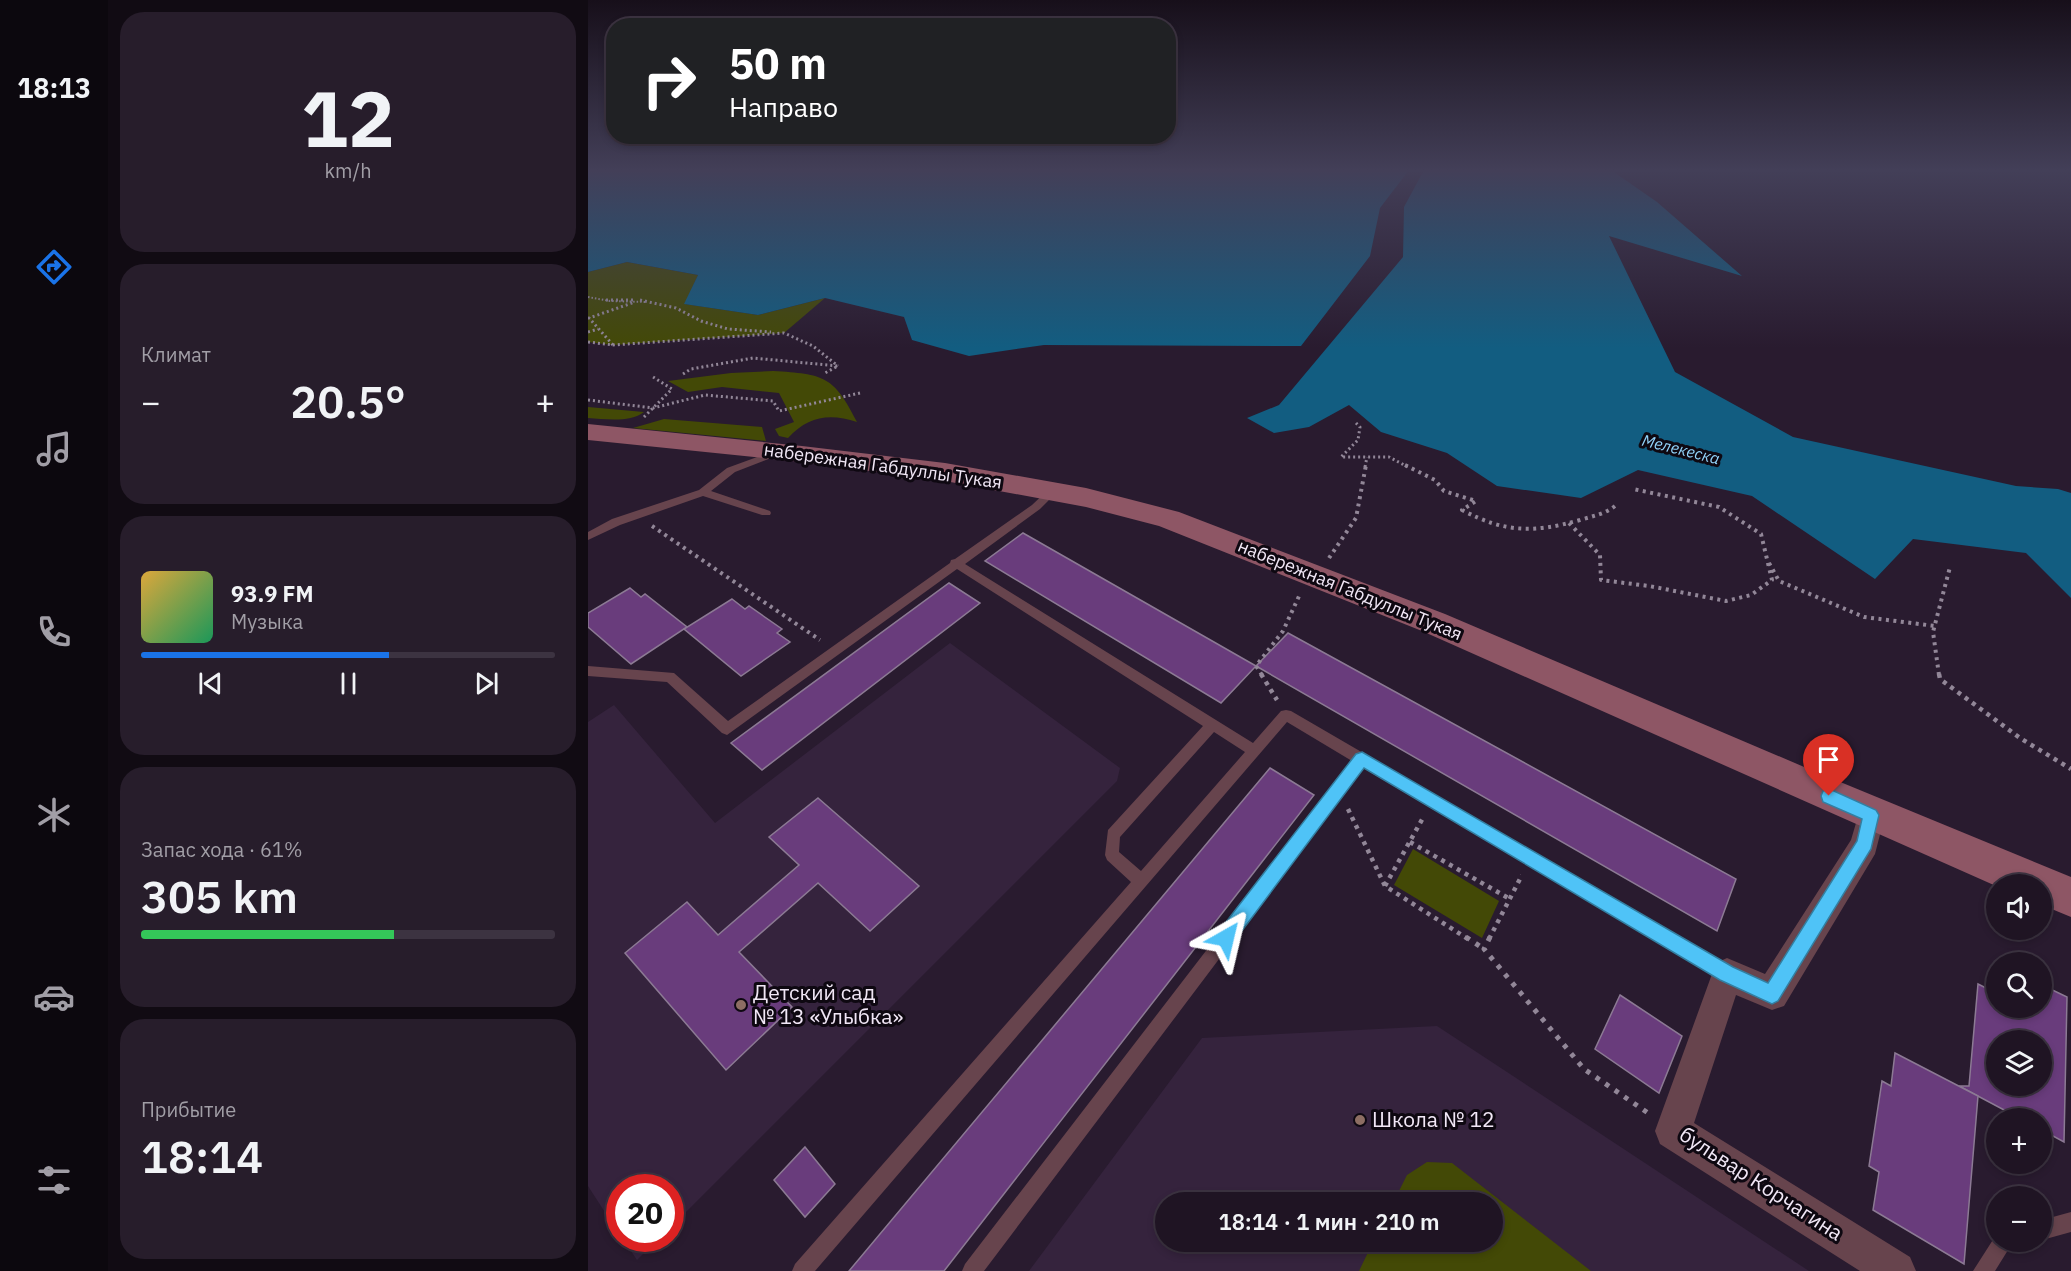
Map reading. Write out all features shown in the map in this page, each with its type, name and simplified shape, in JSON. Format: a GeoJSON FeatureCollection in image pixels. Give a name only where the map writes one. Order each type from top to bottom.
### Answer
{"type":"FeatureCollection","features":[{"type":"Feature","properties":{"kind":"main road","name":"набережная Габдуллы Тукая"},"geometry":{"type":"LineString","coordinates":[[588,432],[780,451],[951,473],[1053,491],[1159,515],[1317,575],[1452,630],[1870,815],[2071,897]]}},
{"type":"Feature","properties":{"kind":"street"},"geometry":{"type":"LineString","coordinates":[[1726,974],[1772,994],[1865,844],[1870,815]]}},
{"type":"Feature","properties":{"kind":"street","name":"бульвар Корчагина"},"geometry":{"type":"LineString","coordinates":[[1726,974],[1673,1131],[1896,1271]]}},
{"type":"Feature","properties":{"kind":"lane"},"geometry":{"type":"LineString","coordinates":[[588,536],[615,522],[703,492],[731,470],[780,451]]}},
{"type":"Feature","properties":{"kind":"lane"},"geometry":{"type":"LineString","coordinates":[[588,671],[670,677],[728,729],[955,563],[1036,507],[1053,491]]}},
{"type":"Feature","properties":{"kind":"lane"},"geometry":{"type":"LineString","coordinates":[[703,492],[766,513]]}},
{"type":"Feature","properties":{"kind":"lane"},"geometry":{"type":"LineString","coordinates":[[955,563],[1254,751]]}},
{"type":"Feature","properties":{"kind":"lane"},"geometry":{"type":"LineString","coordinates":[[802,1271],[1286,715],[1726,974]]}},
{"type":"Feature","properties":{"kind":"lane"},"geometry":{"type":"LineString","coordinates":[[1142,881],[1112,855],[1113,835],[1213,724]]}},
{"type":"Feature","properties":{"kind":"lane"},"geometry":{"type":"LineString","coordinates":[[972,1271],[1362,759]]}},
{"type":"Feature","properties":{"kind":"lane"},"geometry":{"type":"LineString","coordinates":[[2052,1227],[2071,1222]]}},
{"type":"Feature","properties":{"kind":"lane"},"geometry":{"type":"LineString","coordinates":[[1983,1271],[1996,1252]]}},
{"type":"Feature","properties":{"kind":"path"},"geometry":{"type":"LineString","coordinates":[[588,297],[610,301],[639,300],[676,308],[701,321],[728,329],[784,333],[813,346],[838,366]]}},
{"type":"Feature","properties":{"kind":"path"},"geometry":{"type":"LineString","coordinates":[[613,345],[589,318],[639,300]]}},
{"type":"Feature","properties":{"kind":"path"},"geometry":{"type":"LineString","coordinates":[[610,301],[616,309]]}},
{"type":"Feature","properties":{"kind":"path"},"geometry":{"type":"LineString","coordinates":[[588,332],[598,328]]}},
{"type":"Feature","properties":{"kind":"path"},"geometry":{"type":"LineString","coordinates":[[588,342],[613,345],[784,333]]}},
{"type":"Feature","properties":{"kind":"path"},"geometry":{"type":"LineString","coordinates":[[682,374],[691,369],[753,358],[838,366]]}},
{"type":"Feature","properties":{"kind":"path"},"geometry":{"type":"LineString","coordinates":[[825,374],[838,366]]}},
{"type":"Feature","properties":{"kind":"path"},"geometry":{"type":"LineString","coordinates":[[637,423],[672,388],[653,377]]}},
{"type":"Feature","properties":{"kind":"path"},"geometry":{"type":"LineString","coordinates":[[588,400],[653,408],[705,395],[773,401],[779,411],[860,393]]}},
{"type":"Feature","properties":{"kind":"path"},"geometry":{"type":"LineString","coordinates":[[1356,423],[1360,427],[1358,440],[1341,457],[1389,458],[1435,480],[1444,491],[1476,501],[1462,510],[1474,517],[1514,531],[1551,528],[1607,512],[1615,506]]}},
{"type":"Feature","properties":{"kind":"path"},"geometry":{"type":"LineString","coordinates":[[1569,523],[1600,555],[1601,580],[1649,586],[1726,602],[1750,595],[1772,580],[1761,534],[1719,507],[1633,489]]}},
{"type":"Feature","properties":{"kind":"path"},"geometry":{"type":"LineString","coordinates":[[636,515],[835,651]]}},
{"type":"Feature","properties":{"kind":"path"},"geometry":{"type":"LineString","coordinates":[[1766,557],[1779,581],[1864,617],[1935,626]]}},
{"type":"Feature","properties":{"kind":"path"},"geometry":{"type":"LineString","coordinates":[[1950,567],[1933,632],[1940,679],[2020,738],[2071,769]]}},
{"type":"Feature","properties":{"kind":"path"},"geometry":{"type":"LineString","coordinates":[[1338,789],[1385,886],[1484,949],[1584,1069],[1673,1131]]}},
{"type":"Feature","properties":{"kind":"path"},"geometry":{"type":"LineString","coordinates":[[1385,886],[1433,801]]}},
{"type":"Feature","properties":{"kind":"path"},"geometry":{"type":"LineString","coordinates":[[1410,842],[1510,899]]}},
{"type":"Feature","properties":{"kind":"path"},"geometry":{"type":"LineString","coordinates":[[1484,949],[1530,858]]}},
{"type":"Feature","properties":{"kind":"shaded area","name":"Детский сад № 13 «Улыбка»"},"geometry":{"type":"Polygon","coordinates":[[[950,643],[1120,768],[1117,781],[684,1214],[684,1174],[606,1174],[606,1214],[588,1186],[588,722],[614,705],[715,823],[950,643]]]}},
{"type":"Feature","properties":{"kind":"shaded area","name":"Школа № 12"},"geometry":{"type":"Polygon","coordinates":[[[1437,1026],[1809,1271],[1029,1271],[1202,1038],[1437,1026]]]}},
{"type":"Feature","properties":{"kind":"shaded area"},"geometry":{"type":"Polygon","coordinates":[[[632,1252],[645,1252],[637,1260],[632,1252]]]}},
{"type":"Feature","properties":{"kind":"green space"},"geometry":{"type":"Polygon","coordinates":[[[627,262],[698,275],[685,304],[758,315],[825,298],[784,333],[613,345],[588,342],[588,272],[627,262]]]}},
{"type":"Feature","properties":{"kind":"green space"},"geometry":{"type":"Polygon","coordinates":[[[773,371],[816,376],[826,380],[841,395],[857,422],[829,417],[820,418],[803,425],[788,438],[779,436],[775,429],[794,422],[779,393],[722,387],[688,392],[668,381],[731,373],[773,371]]]}},
{"type":"Feature","properties":{"kind":"green space"},"geometry":{"type":"Polygon","coordinates":[[[588,407],[644,412],[625,419],[588,418],[588,407]]]}},
{"type":"Feature","properties":{"kind":"green space"},"geometry":{"type":"Polygon","coordinates":[[[664,419],[762,427],[766,441],[633,428],[664,419]]]}},
{"type":"Feature","properties":{"kind":"green space"},"geometry":{"type":"Polygon","coordinates":[[[1413,849],[1499,901],[1482,938],[1394,885],[1413,849]]]}},
{"type":"Feature","properties":{"kind":"green space"},"geometry":{"type":"Polygon","coordinates":[[[1427,1162],[1452,1163],[1489,1192],[1398,1192],[1407,1175],[1427,1162]]]}},
{"type":"Feature","properties":{"kind":"green space"},"geometry":{"type":"Polygon","coordinates":[[[1503,1203],[1591,1271],[1359,1271],[1368,1252],[1503,1252],[1503,1203]]]}},
{"type":"Feature","properties":{"kind":"water"},"geometry":{"type":"Polygon","coordinates":[[[588,229],[1376,229],[1370,256],[1301,346],[1044,345],[969,356],[912,340],[904,317],[825,298],[758,315],[684,304],[698,275],[627,262],[588,272],[588,229]]]}},
{"type":"Feature","properties":{"kind":"water","name":"Мелекеска"},"geometry":{"type":"Polygon","coordinates":[[[1404,229],[1688,229],[1742,276],[1609,236],[1675,372],[1793,437],[2016,486],[2058,489],[2071,493],[2071,598],[2026,553],[1913,539],[1875,579],[1752,496],[1638,470],[1581,498],[1497,486],[1447,453],[1381,432],[1349,405],[1309,427],[1274,433],[1247,418],[1279,405],[1403,257],[1404,229]]]}},
{"type":"Feature","properties":{"kind":"building"},"geometry":{"type":"Polygon","coordinates":[[[1023,533],[1256,666],[1221,703],[985,561],[1023,533]]]}},
{"type":"Feature","properties":{"kind":"building"},"geometry":{"type":"Polygon","coordinates":[[[949,583],[980,603],[762,770],[731,743],[949,583]]]}},
{"type":"Feature","properties":{"kind":"building"},"geometry":{"type":"Polygon","coordinates":[[[630,588],[641,597],[645,594],[687,627],[631,664],[588,627],[588,613],[630,588]]]}},
{"type":"Feature","properties":{"kind":"building"},"geometry":{"type":"Polygon","coordinates":[[[732,599],[745,609],[749,606],[782,629],[777,633],[790,642],[741,676],[684,629],[732,599]]]}},
{"type":"Feature","properties":{"kind":"building"},"geometry":{"type":"Polygon","coordinates":[[[1288,633],[1736,879],[1717,931],[1256,666],[1288,633]]]}},
{"type":"Feature","properties":{"kind":"building"},"geometry":{"type":"Polygon","coordinates":[[[1270,768],[1314,795],[944,1271],[849,1271],[1270,768]]]}},
{"type":"Feature","properties":{"kind":"building"},"geometry":{"type":"Polygon","coordinates":[[[818,798],[919,886],[870,931],[818,883],[739,952],[792,1007],[726,1070],[625,953],[687,902],[718,935],[799,865],[769,837],[818,798]]]}},
{"type":"Feature","properties":{"kind":"building"},"geometry":{"type":"Polygon","coordinates":[[[1978,984],[1986,988],[1986,1018],[2052,1018],[2052,990],[2067,997],[2064,1142],[2052,1135],[2052,1108],[2000,1108],[1959,1086],[1969,1086],[1978,984]]]}},
{"type":"Feature","properties":{"kind":"building"},"geometry":{"type":"Polygon","coordinates":[[[1620,995],[1682,1036],[1659,1093],[1595,1049],[1620,995]]]}},
{"type":"Feature","properties":{"kind":"building"},"geometry":{"type":"Polygon","coordinates":[[[1895,1053],[1978,1096],[1964,1264],[1873,1210],[1879,1172],[1869,1166],[1882,1081],[1891,1086],[1895,1053]]]}},
{"type":"Feature","properties":{"kind":"building"},"geometry":{"type":"Polygon","coordinates":[[[805,1147],[835,1184],[805,1217],[774,1180],[805,1147]]]}},
{"type":"Feature","properties":{"kind":"place","name":"Детский сад № 13 «Улыбка»"},"geometry":{"type":"Point","coordinates":[741,1005]}},
{"type":"Feature","properties":{"kind":"place","name":"Школа № 12"},"geometry":{"type":"Point","coordinates":[1360,1120]}},
{"type":"Feature","properties":{"kind":"route"},"geometry":{"type":"LineString","coordinates":[[1226,938],[1362,759],[1726,974],[1772,994],[1865,844],[1870,815],[1829,796]]}}]}
